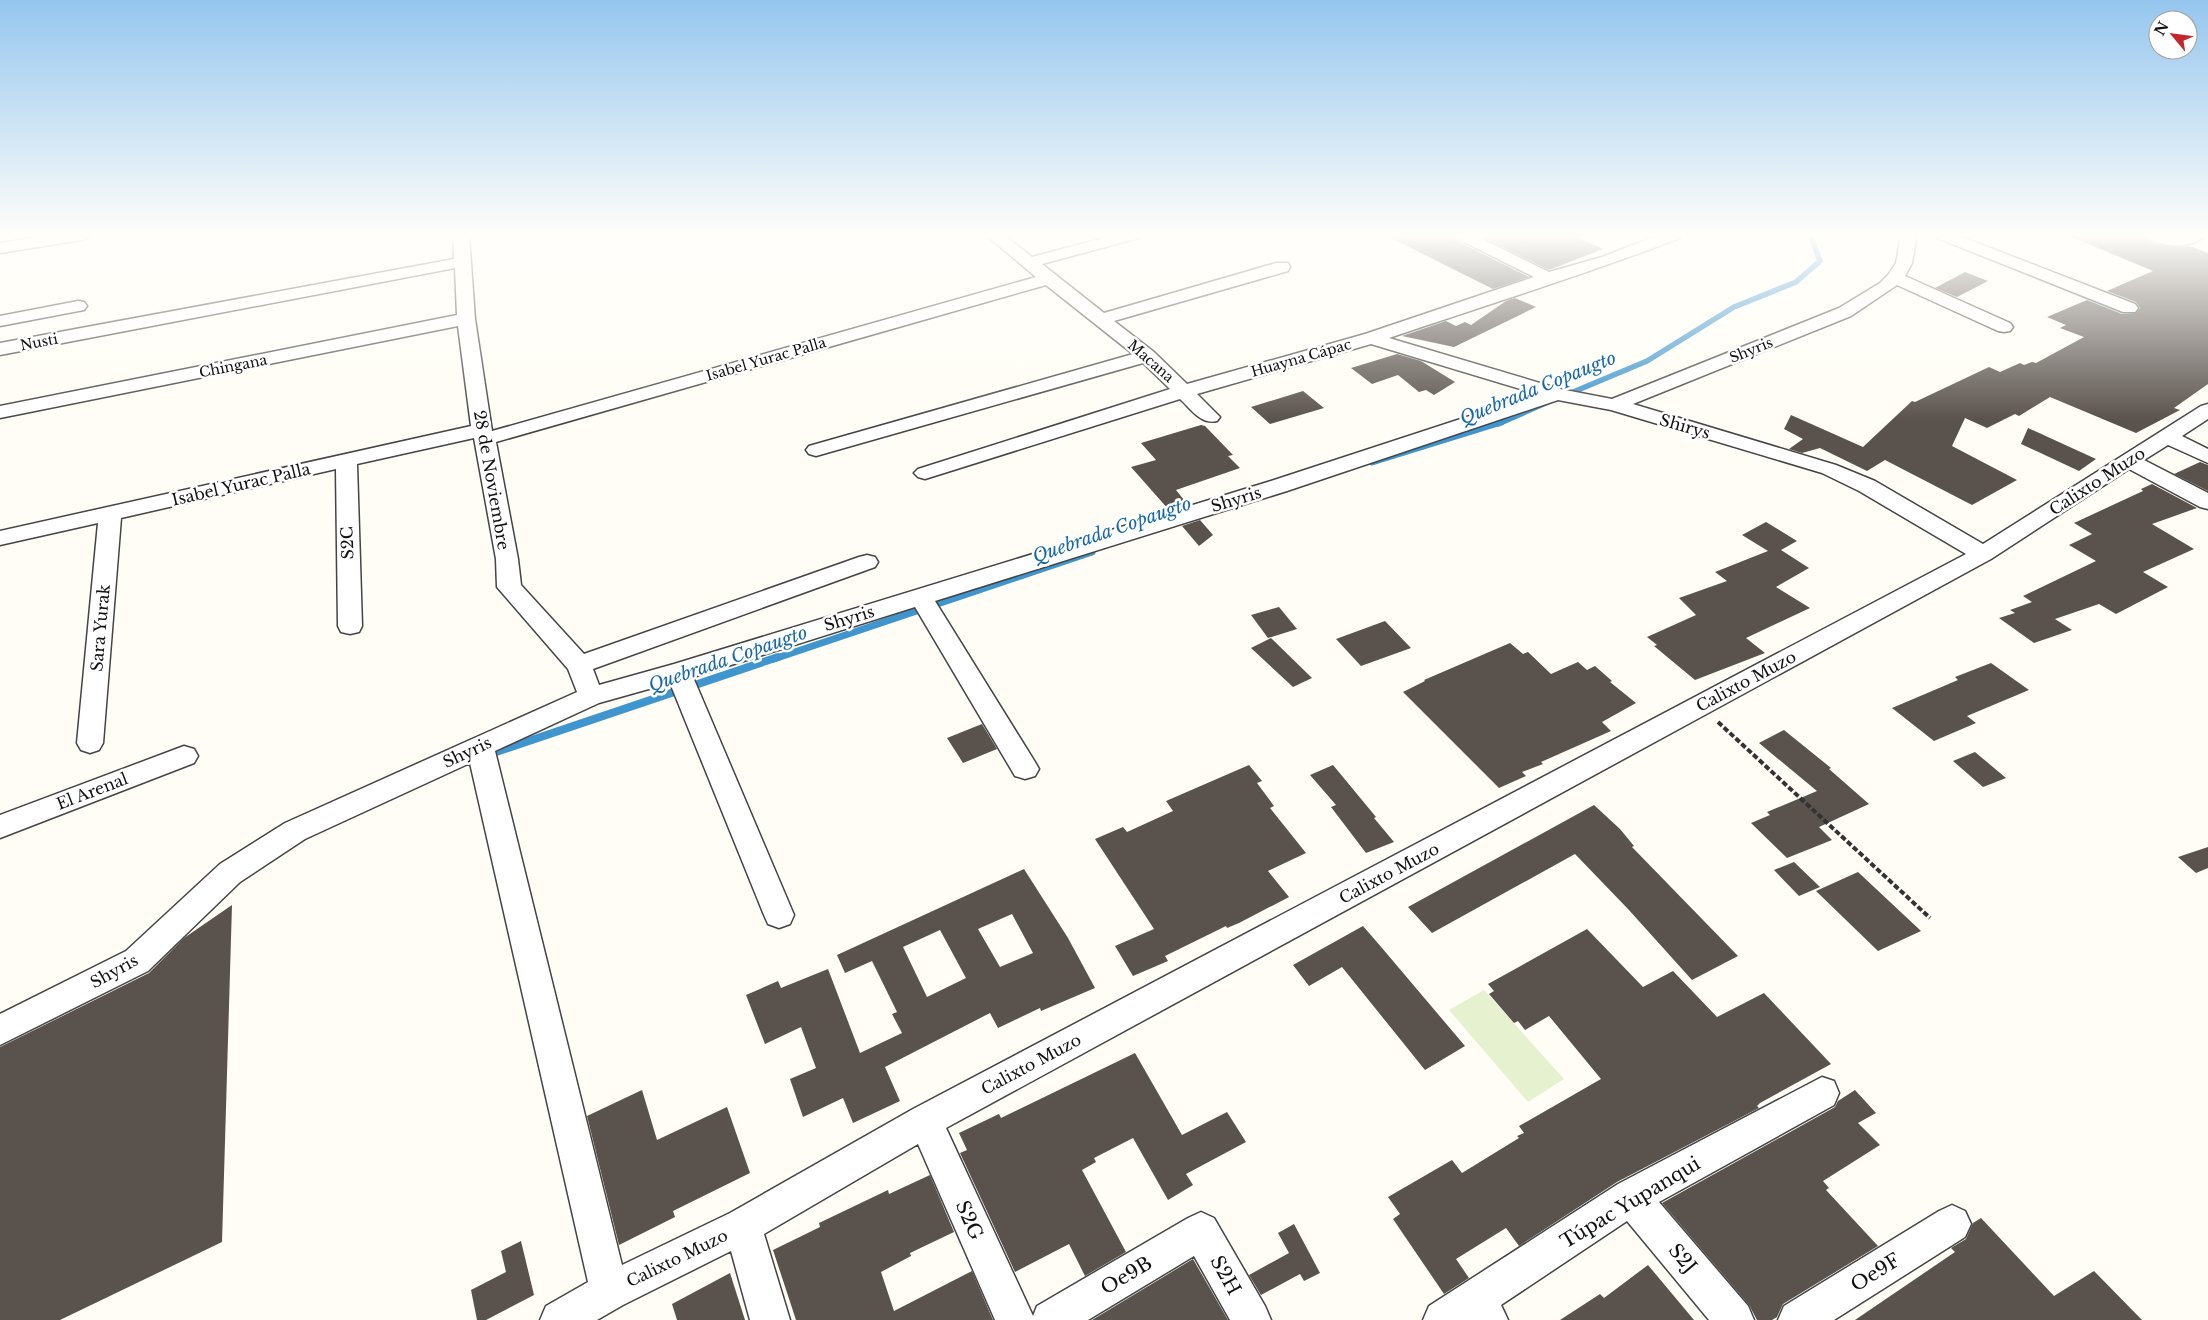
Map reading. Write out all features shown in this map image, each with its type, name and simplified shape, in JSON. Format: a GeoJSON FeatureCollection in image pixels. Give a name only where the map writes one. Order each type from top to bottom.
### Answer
{"type":"FeatureCollection","features":[{"type":"Feature","properties":{"kind":"street","name":"Nusti"},"geometry":{"type":"LineString","coordinates":[[0,349],[278,297]]}},
{"type":"Feature","properties":{"kind":"street","name":"28 de Noviembre"},"geometry":{"type":"LineString","coordinates":[[464,297],[466,319],[484,435],[507,559],[509,587],[580,665],[590,696]]}},
{"type":"Feature","properties":{"kind":"street","name":"Isabel Yurac Palla"},"geometry":{"type":"LineString","coordinates":[[0,538],[346,460],[484,435],[983,297]]}},
{"type":"Feature","properties":{"kind":"street","name":"Macana"},"geometry":{"type":"LineString","coordinates":[[1070,297],[1147,356],[1210,417]]}},
{"type":"Feature","properties":{"kind":"street"},"geometry":{"type":"LineString","coordinates":[[1100,320],[1180,297]]}},
{"type":"Feature","properties":{"kind":"street","name":"Huayna Cápac"},"geometry":{"type":"LineString","coordinates":[[925,474],[1184,391],[1371,338],[1493,297]]}},
{"type":"Feature","properties":{"kind":"street","name":"Shyris"},"geometry":{"type":"LineString","coordinates":[[1614,405],[1845,312],[1870,297]]}},
{"type":"Feature","properties":{"kind":"street"},"geometry":{"type":"LineString","coordinates":[[1937,297],[2004,327]]}},
{"type":"Feature","properties":{"kind":"street"},"geometry":{"type":"LineString","coordinates":[[2100,297],[2129,308]]}},
{"type":"Feature","properties":{"kind":"street"},"geometry":{"type":"LineString","coordinates":[[0,320],[78,306]]}},
{"type":"Feature","properties":{"kind":"street","name":"Chingana"},"geometry":{"type":"LineString","coordinates":[[0,412],[466,319]]}},
{"type":"Feature","properties":{"kind":"street","name":"Shirys"},"geometry":{"type":"LineString","coordinates":[[1371,338],[1557,394],[1614,405],[1830,469],[1866,486],[1983,554]]}},
{"type":"Feature","properties":{"kind":"street"},"geometry":{"type":"LineString","coordinates":[[816,450],[1147,356]]}},
{"type":"Feature","properties":{"kind":"street","name":"Shyris"},"geometry":{"type":"LineString","coordinates":[[0,1030],[137,960],[230,873],[296,831],[590,696],[678,672],[1279,486],[1557,394]]}},
{"type":"Feature","properties":{"kind":"street","name":"Calixto Muzo"},"geometry":{"type":"LineString","coordinates":[[560,1320],[609,1291],[743,1226],[925,1121],[1983,554],[2208,410]]}},
{"type":"Feature","properties":{"kind":"street"},"geometry":{"type":"LineString","coordinates":[[2167,436],[2208,457]]}},
{"type":"Feature","properties":{"kind":"street","name":"S2C"},"geometry":{"type":"LineString","coordinates":[[346,460],[350,626]]}},
{"type":"Feature","properties":{"kind":"street"},"geometry":{"type":"LineString","coordinates":[[2129,461],[2208,502]]}},
{"type":"Feature","properties":{"kind":"street","name":"Sara Yurak"},"geometry":{"type":"LineString","coordinates":[[90,743],[110,514]]}},
{"type":"Feature","properties":{"kind":"street"},"geometry":{"type":"LineString","coordinates":[[580,665],[867,562]]}},
{"type":"Feature","properties":{"kind":"street"},"geometry":{"type":"LineString","coordinates":[[920,596],[1025,769]]}},
{"type":"Feature","properties":{"kind":"street"},"geometry":{"type":"LineString","coordinates":[[678,672],[779,915]]}},
{"type":"Feature","properties":{"kind":"street"},"geometry":{"type":"LineString","coordinates":[[480,747],[609,1291]]}},
{"type":"Feature","properties":{"kind":"street","name":"El Arenal"},"geometry":{"type":"LineString","coordinates":[[0,827],[184,756]]}},
{"type":"Feature","properties":{"kind":"street","name":"Túpac Yupanqui"},"geometry":{"type":"LineString","coordinates":[[1468,1313],[1631,1197],[1822,1093]]}},
{"type":"Feature","properties":{"kind":"street","name":"S2G"},"geometry":{"type":"LineString","coordinates":[[925,1121],[1014,1320]]}},
{"type":"Feature","properties":{"kind":"street","name":"S2J"},"geometry":{"type":"LineString","coordinates":[[1631,1197],[1734,1320]]}},
{"type":"Feature","properties":{"kind":"street","name":"Oe9F"},"geometry":{"type":"LineString","coordinates":[[1798,1320],[1952,1224]]}},
{"type":"Feature","properties":{"kind":"street"},"geometry":{"type":"LineString","coordinates":[[743,1226],[770,1320]]}},
{"type":"Feature","properties":{"kind":"street","name":"Oe9B"},"geometry":{"type":"LineString","coordinates":[[1051,1320],[1201,1231]]}},
{"type":"Feature","properties":{"kind":"street","name":"S2H"},"geometry":{"type":"LineString","coordinates":[[1201,1231],[1251,1320]]}},
{"type":"Feature","properties":{"kind":"path"},"geometry":{"type":"LineString","coordinates":[[1700,706],[1930,918]]}},
{"type":"Feature","properties":{"kind":"green space"},"geometry":{"type":"Polygon","coordinates":[[[1484,990],[1564,1079],[1528,1102],[1449,1010],[1484,990]]]}},
{"type":"Feature","properties":{"kind":"building"},"geometry":{"type":"Polygon","coordinates":[[[2122,297],[2208,297],[2208,384],[2174,408],[2180,410],[2136,433],[2050,397],[2019,416],[2015,414],[1987,428],[1965,418],[1952,446],[2017,480],[1972,505],[1885,460],[1867,471],[1820,448],[1802,453],[1789,449],[1803,439],[1784,429],[1791,415],[1863,447],[1912,401],[1915,402],[1989,367],[2000,372],[2020,363],[2024,365],[2032,362],[2036,363],[2084,337],[2060,328],[2066,325],[2047,317],[2087,300],[2122,314],[2136,313],[2140,308],[2136,302],[2122,297]]]}},
{"type":"Feature","properties":{"kind":"building"},"geometry":{"type":"Polygon","coordinates":[[[1515,298],[1536,307],[1454,347],[1402,336],[1446,321],[1456,326],[1465,322],[1471,325],[1506,301],[1515,298]]]}},
{"type":"Feature","properties":{"kind":"building"},"geometry":{"type":"Polygon","coordinates":[[[1397,354],[1421,361],[1455,382],[1434,395],[1426,390],[1419,392],[1398,375],[1372,384],[1351,368],[1397,354]]]}},
{"type":"Feature","properties":{"kind":"building"},"geometry":{"type":"Polygon","coordinates":[[[1303,391],[1324,408],[1270,424],[1251,407],[1303,391]]]}},
{"type":"Feature","properties":{"kind":"building"},"geometry":{"type":"Polygon","coordinates":[[[1201,425],[1205,426],[1233,455],[1228,456],[1240,468],[1176,490],[1188,505],[1169,510],[1131,467],[1156,460],[1141,443],[1201,425]]]}},
{"type":"Feature","properties":{"kind":"building"},"geometry":{"type":"Polygon","coordinates":[[[2028,428],[2096,459],[2079,471],[2021,444],[2028,428]]]}},
{"type":"Feature","properties":{"kind":"building"},"geometry":{"type":"Polygon","coordinates":[[[2200,462],[2208,465],[2208,491],[2174,474],[2200,462]]]}},
{"type":"Feature","properties":{"kind":"building"},"geometry":{"type":"Polygon","coordinates":[[[2152,484],[2197,508],[2152,524],[2194,549],[2143,572],[2168,587],[2116,614],[2099,604],[2055,619],[2072,630],[2034,643],[1999,618],[2015,613],[2010,610],[2032,602],[2023,596],[2096,561],[2069,545],[2092,534],[2074,523],[2143,491],[2141,489],[2152,484]]]}},
{"type":"Feature","properties":{"kind":"building"},"geometry":{"type":"Polygon","coordinates":[[[1200,520],[1213,535],[1199,546],[1182,526],[1200,520]]]}},
{"type":"Feature","properties":{"kind":"building"},"geometry":{"type":"Polygon","coordinates":[[[1766,522],[1797,541],[1781,550],[1809,568],[1776,587],[1810,608],[1746,638],[1765,653],[1695,680],[1654,646],[1657,645],[1647,637],[1696,615],[1679,598],[1727,581],[1715,572],[1768,551],[1742,535],[1766,522]]]}},
{"type":"Feature","properties":{"kind":"building"},"geometry":{"type":"Polygon","coordinates":[[[1279,607],[1297,629],[1268,638],[1251,615],[1279,607]]]}},
{"type":"Feature","properties":{"kind":"building"},"geometry":{"type":"Polygon","coordinates":[[[1385,621],[1411,648],[1361,666],[1336,639],[1385,621]]]}},
{"type":"Feature","properties":{"kind":"building"},"geometry":{"type":"Polygon","coordinates":[[[1271,638],[1312,678],[1293,687],[1251,648],[1271,638]]]}},
{"type":"Feature","properties":{"kind":"building"},"geometry":{"type":"Polygon","coordinates":[[[1510,643],[1523,654],[1528,652],[1551,674],[1578,662],[1587,670],[1595,666],[1612,681],[1610,682],[1636,703],[1602,722],[1611,731],[1541,762],[1543,764],[1522,772],[1526,776],[1499,788],[1403,692],[1424,680],[1510,643]]]}},
{"type":"Feature","properties":{"kind":"building"},"geometry":{"type":"Polygon","coordinates":[[[1991,663],[2029,690],[1967,716],[1976,723],[1934,741],[1892,708],[1958,680],[1955,677],[1991,663]]]}},
{"type":"Feature","properties":{"kind":"building"},"geometry":{"type":"Polygon","coordinates":[[[982,724],[997,749],[963,763],[947,738],[982,724]]]}},
{"type":"Feature","properties":{"kind":"building"},"geometry":{"type":"Polygon","coordinates":[[[1784,730],[1831,768],[1829,769],[1869,804],[1819,827],[1832,840],[1787,858],[1751,823],[1770,815],[1767,812],[1817,791],[1759,743],[1784,730]]]}},
{"type":"Feature","properties":{"kind":"building"},"geometry":{"type":"Polygon","coordinates":[[[1975,752],[2006,778],[1983,787],[1953,761],[1975,752]]]}},
{"type":"Feature","properties":{"kind":"building"},"geometry":{"type":"Polygon","coordinates":[[[1249,765],[1262,781],[1257,783],[1274,806],[1270,808],[1306,853],[1268,871],[1289,897],[1239,923],[1227,928],[1226,926],[1165,956],[1168,961],[1133,976],[1115,946],[1154,929],[1095,839],[1123,827],[1127,832],[1173,811],[1166,801],[1249,765]]]}},
{"type":"Feature","properties":{"kind":"building"},"geometry":{"type":"Polygon","coordinates":[[[1333,765],[1394,842],[1366,853],[1331,807],[1336,805],[1310,775],[1333,765]]]}},
{"type":"Feature","properties":{"kind":"building"},"geometry":{"type":"Polygon","coordinates":[[[1594,805],[1620,829],[1634,846],[1632,847],[1738,956],[1692,980],[1575,854],[1432,933],[1408,907],[1594,805]]]}},
{"type":"Feature","properties":{"kind":"building"},"geometry":{"type":"Polygon","coordinates":[[[2208,847],[2208,868],[2196,873],[2178,857],[2208,847]]]}},
{"type":"Feature","properties":{"kind":"building"},"geometry":{"type":"Polygon","coordinates":[[[1794,862],[1820,887],[1799,896],[1774,870],[1794,862]]]}},
{"type":"Feature","properties":{"kind":"building"},"geometry":{"type":"Polygon","coordinates":[[[1024,869],[1068,938],[1095,988],[1041,1011],[1040,1008],[998,1028],[990,1013],[885,1067],[900,1101],[853,1123],[843,1098],[803,1117],[790,1079],[816,1068],[801,1027],[765,1044],[746,995],[778,981],[781,988],[828,969],[860,1053],[902,1033],[892,1014],[897,1012],[872,961],[845,973],[837,955],[1024,869]],[[1012,914],[978,929],[1000,967],[1033,953],[1012,914]],[[940,930],[903,947],[927,997],[966,978],[940,930]]]}},
{"type":"Feature","properties":{"kind":"building"},"geometry":{"type":"Polygon","coordinates":[[[1858,872],[1921,931],[1878,951],[1816,891],[1858,872]]]}},
{"type":"Feature","properties":{"kind":"building"},"geometry":{"type":"Polygon","coordinates":[[[232,905],[222,1242],[60,1320],[0,1320],[0,1047],[149,973],[184,938],[232,905]]]}},
{"type":"Feature","properties":{"kind":"building"},"geometry":{"type":"Polygon","coordinates":[[[1363,926],[1465,1046],[1425,1070],[1342,967],[1309,986],[1293,965],[1363,926]]]}},
{"type":"Feature","properties":{"kind":"building"},"geometry":{"type":"Polygon","coordinates":[[[1587,929],[1643,987],[1673,971],[1717,1017],[1764,993],[1831,1064],[1760,1103],[1757,1106],[1759,1108],[1617,1182],[1519,1246],[1506,1228],[1456,1259],[1469,1278],[1444,1294],[1393,1219],[1400,1214],[1388,1197],[1452,1160],[1462,1173],[1519,1138],[1517,1136],[1524,1133],[1519,1126],[1601,1079],[1549,1016],[1525,1030],[1518,1021],[1514,1023],[1489,994],[1494,991],[1488,984],[1587,929]]]}},
{"type":"Feature","properties":{"kind":"building"},"geometry":{"type":"Polygon","coordinates":[[[1135,1053],[1182,1135],[1227,1112],[1246,1142],[1186,1174],[1193,1185],[1168,1200],[1133,1138],[1094,1158],[1096,1162],[1082,1170],[1126,1252],[1085,1276],[1069,1244],[1015,1272],[960,1153],[967,1150],[959,1133],[999,1114],[1001,1118],[1135,1053]]]}},
{"type":"Feature","properties":{"kind":"building"},"geometry":{"type":"Polygon","coordinates":[[[642,1090],[657,1140],[727,1107],[750,1173],[673,1211],[675,1217],[619,1245],[587,1116],[642,1090]]]}},
{"type":"Feature","properties":{"kind":"building"},"geometry":{"type":"Polygon","coordinates":[[[1855,1090],[1876,1113],[1858,1123],[1880,1145],[1823,1181],[1829,1188],[1826,1190],[1878,1246],[1783,1304],[1777,1317],[1772,1320],[1757,1320],[1749,1305],[1662,1203],[1835,1107],[1838,1101],[1855,1090]]]}},
{"type":"Feature","properties":{"kind":"building"},"geometry":{"type":"Polygon","coordinates":[[[930,1175],[954,1232],[910,1253],[911,1256],[881,1272],[894,1311],[972,1271],[993,1320],[796,1320],[773,1250],[820,1227],[819,1223],[888,1190],[889,1194],[930,1175]]]}},
{"type":"Feature","properties":{"kind":"building"},"geometry":{"type":"Polygon","coordinates":[[[1981,1218],[2054,1296],[2094,1271],[2142,1320],[1855,1320],[1955,1252],[1951,1248],[1966,1239],[1973,1223],[1981,1218]]]}},
{"type":"Feature","properties":{"kind":"building"},"geometry":{"type":"Polygon","coordinates":[[[1294,1224],[1320,1273],[1304,1281],[1300,1274],[1261,1295],[1249,1275],[1289,1253],[1278,1233],[1294,1224]]]}},
{"type":"Feature","properties":{"kind":"building"},"geometry":{"type":"Polygon","coordinates":[[[521,1241],[534,1295],[486,1320],[477,1320],[471,1290],[506,1272],[501,1251],[521,1241]]]}},
{"type":"Feature","properties":{"kind":"building"},"geometry":{"type":"Polygon","coordinates":[[[1193,1259],[1228,1320],[1092,1320],[1193,1259]]]}},
{"type":"Feature","properties":{"kind":"building"},"geometry":{"type":"Polygon","coordinates":[[[1648,1265],[1694,1320],[1560,1320],[1600,1294],[1604,1298],[1648,1265]]]}},
{"type":"Feature","properties":{"kind":"building"},"geometry":{"type":"Polygon","coordinates":[[[730,1273],[745,1320],[677,1320],[672,1304],[730,1273]]]}},
{"type":"Feature","properties":{"kind":"waterway","name":"Quebrada Copaugto"},"geometry":{"type":"LineString","coordinates":[[1566,395],[1647,361],[1734,307],[1760,297]]}},
{"type":"Feature","properties":{"kind":"waterway","name":"Quebrada Copaugto"},"geometry":{"type":"LineString","coordinates":[[1498,424],[1548,402]]}},
{"type":"Feature","properties":{"kind":"waterway","name":"Quebrada Copaugto"},"geometry":{"type":"LineString","coordinates":[[1372,462],[1501,422]]}},
{"type":"Feature","properties":{"kind":"waterway","name":"Quebrada Copaugto"},"geometry":{"type":"LineString","coordinates":[[774,659],[1092,552]]}},
{"type":"Feature","properties":{"kind":"waterway","name":"Quebrada Copaugto"},"geometry":{"type":"LineString","coordinates":[[487,755],[778,657]]}}]}
